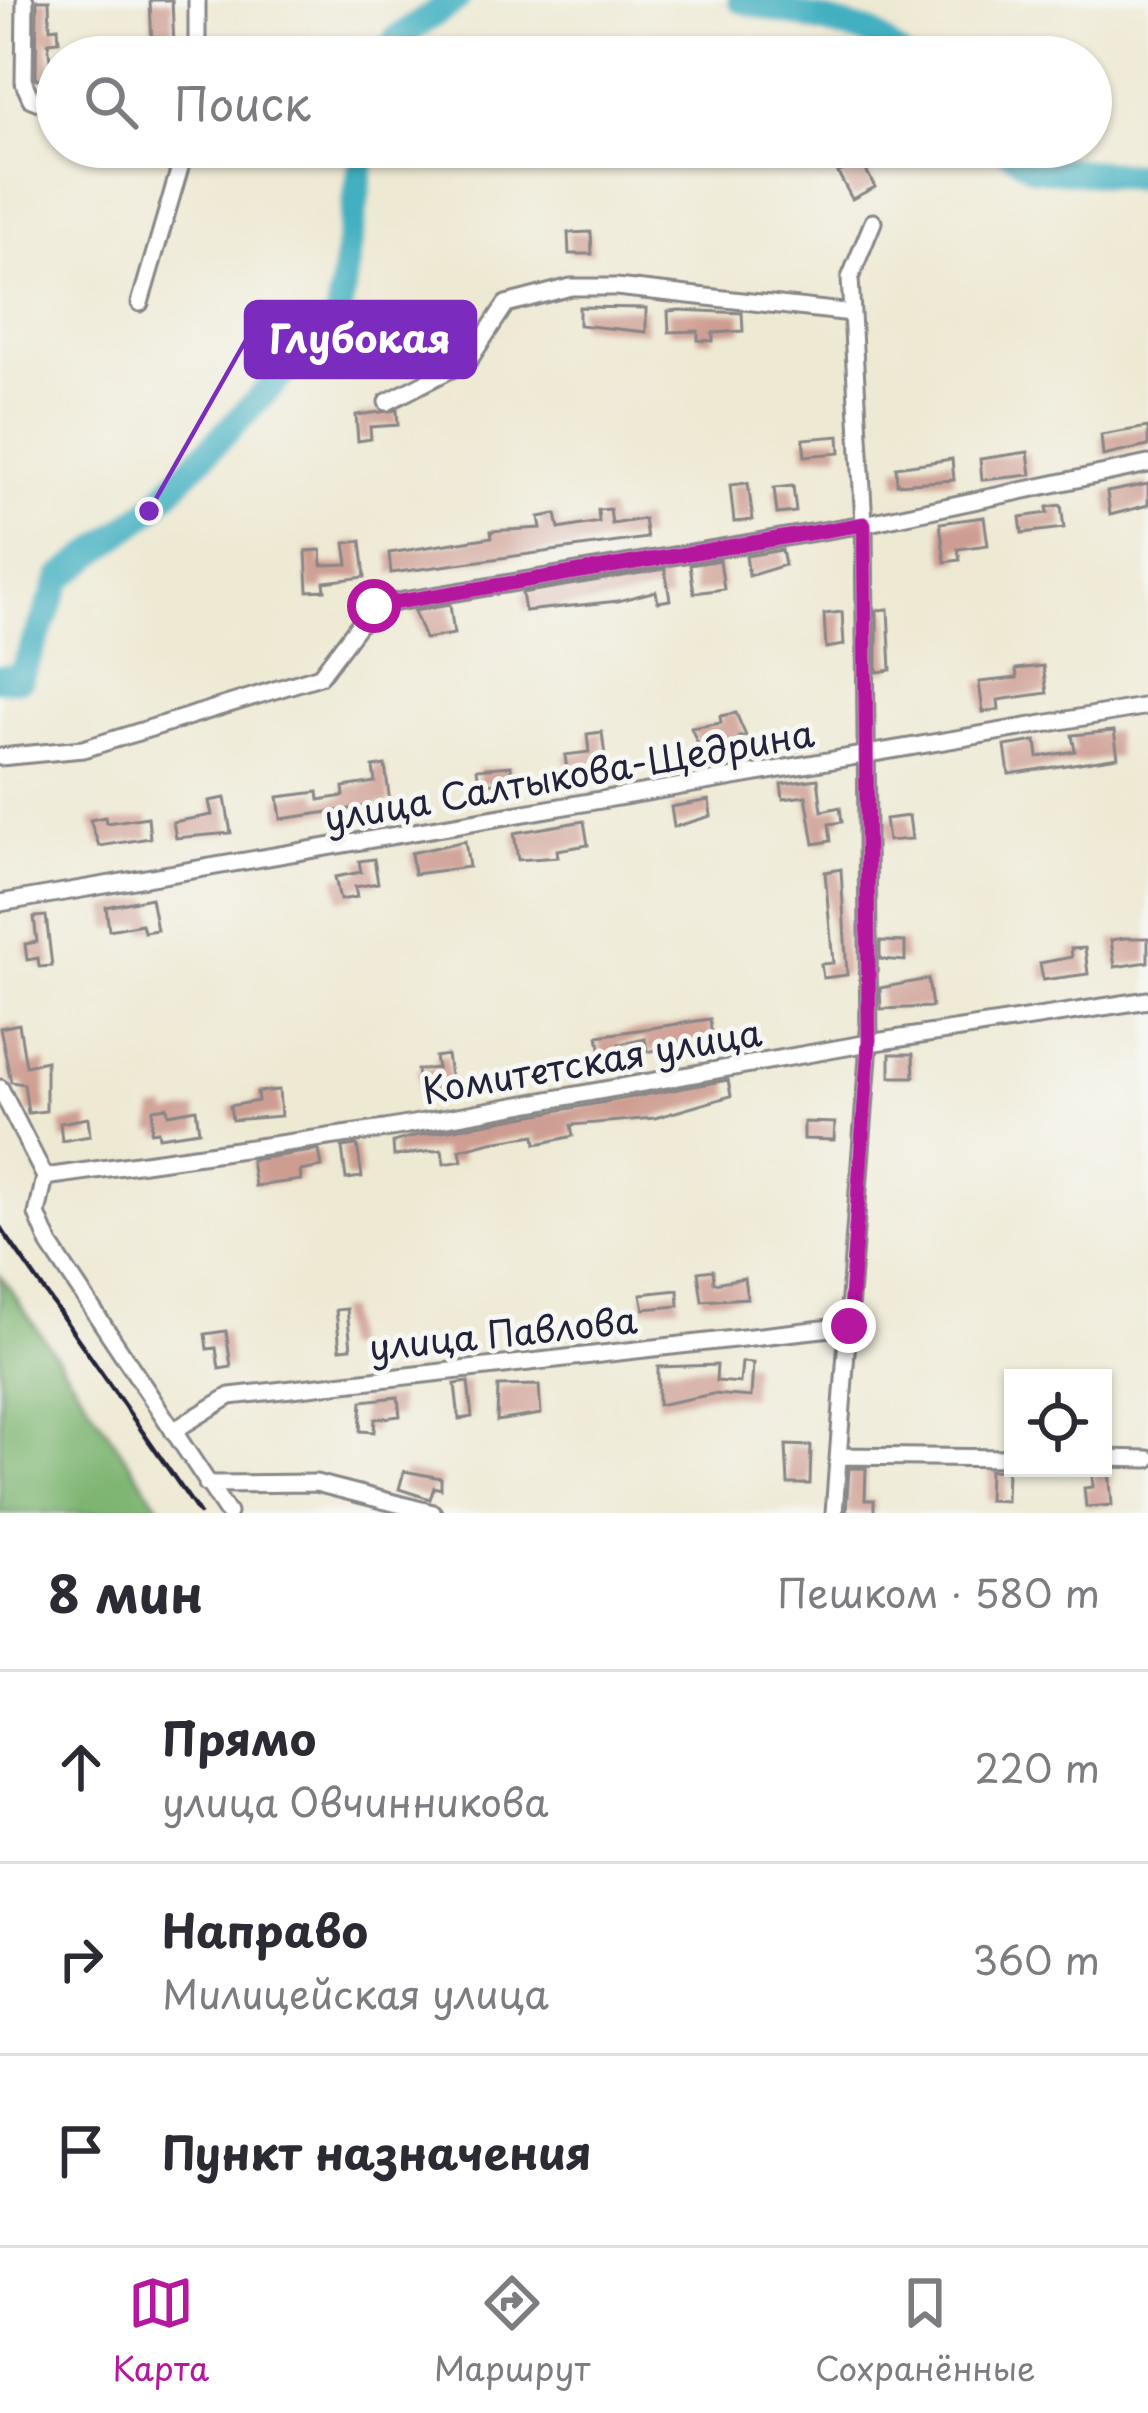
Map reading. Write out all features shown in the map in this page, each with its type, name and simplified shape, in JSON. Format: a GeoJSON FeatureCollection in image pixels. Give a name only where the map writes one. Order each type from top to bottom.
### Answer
{"type":"FeatureCollection","features":[{"type":"Feature","properties":{"kind":"street"},"geometry":{"type":"LineString","coordinates":[[25,0],[24,83],[36,101]]}},
{"type":"Feature","properties":{"kind":"street"},"geometry":{"type":"LineString","coordinates":[[197,0],[197,36]]}},
{"type":"Feature","properties":{"kind":"street"},"geometry":{"type":"LineString","coordinates":[[140,304],[180,168]]}},
{"type":"Feature","properties":{"kind":"street"},"geometry":{"type":"LineString","coordinates":[[834,1513],[869,1042],[864,524],[850,278],[873,222]]}},
{"type":"Feature","properties":{"kind":"street"},"geometry":{"type":"LineString","coordinates":[[387,402],[470,359],[506,304],[572,287],[852,313]]}},
{"type":"Feature","properties":{"kind":"street"},"geometry":{"type":"LineString","coordinates":[[0,757],[83,749],[320,676],[374,606],[864,524],[1148,464]]}},
{"type":"Feature","properties":{"kind":"street","name":"улица Салтыкова-Щедрина"},"geometry":{"type":"LineString","coordinates":[[0,903],[1148,706]]}},
{"type":"Feature","properties":{"kind":"street","name":"Комитетская улица"},"geometry":{"type":"LineString","coordinates":[[45,1177],[385,1129],[869,1042],[1148,1000]]}},
{"type":"Feature","properties":{"kind":"street"},"geometry":{"type":"LineString","coordinates":[[0,1088],[45,1177],[37,1214],[50,1245],[228,1513]]}},
{"type":"Feature","properties":{"kind":"street","name":"улица Павлова"},"geometry":{"type":"LineString","coordinates":[[173,1431],[230,1396],[849,1326]]}},
{"type":"Feature","properties":{"kind":"street"},"geometry":{"type":"LineString","coordinates":[[838,1456],[1004,1458]]}},
{"type":"Feature","properties":{"kind":"street"},"geometry":{"type":"LineString","coordinates":[[1112,1458],[1148,1459]]}},
{"type":"Feature","properties":{"kind":"street"},"geometry":{"type":"LineString","coordinates":[[207,1484],[316,1483],[434,1513]]}},
{"type":"Feature","properties":{"kind":"green space"},"geometry":{"type":"Polygon","coordinates":[[[0,1275],[164,1513],[0,1513],[0,1275]]]}},
{"type":"Feature","properties":{"kind":"building"},"geometry":{"type":"Polygon","coordinates":[[[37,0],[49,0],[50,28],[58,27],[59,36],[37,36],[37,0]]]}},
{"type":"Feature","properties":{"kind":"building"},"geometry":{"type":"Polygon","coordinates":[[[150,0],[172,0],[174,36],[152,36],[150,0]]]}},
{"type":"Feature","properties":{"kind":"building"},"geometry":{"type":"Polygon","coordinates":[[[865,168],[875,187],[852,199],[838,173],[865,168]]]}},
{"type":"Feature","properties":{"kind":"building"},"geometry":{"type":"Polygon","coordinates":[[[591,232],[592,254],[569,254],[568,233],[591,232]]]}},
{"type":"Feature","properties":{"kind":"building"},"geometry":{"type":"Polygon","coordinates":[[[579,307],[646,308],[646,332],[579,325],[579,307]]]}},
{"type":"Feature","properties":{"kind":"building"},"geometry":{"type":"Polygon","coordinates":[[[668,311],[742,313],[743,331],[713,333],[713,341],[698,340],[698,331],[669,332],[668,311]]]}},
{"type":"Feature","properties":{"kind":"building"},"geometry":{"type":"Polygon","coordinates":[[[397,410],[398,425],[370,427],[371,439],[358,441],[356,415],[397,410]]]}},
{"type":"Feature","properties":{"kind":"building"},"geometry":{"type":"Polygon","coordinates":[[[1148,427],[1148,446],[1103,456],[1101,435],[1148,427]]]}},
{"type":"Feature","properties":{"kind":"building"},"geometry":{"type":"Polygon","coordinates":[[[839,436],[840,453],[805,456],[803,439],[839,436]]]}},
{"type":"Feature","properties":{"kind":"building"},"geometry":{"type":"Polygon","coordinates":[[[1028,452],[1031,475],[982,480],[980,459],[1028,452]]]}},
{"type":"Feature","properties":{"kind":"building"},"geometry":{"type":"Polygon","coordinates":[[[952,459],[954,480],[897,484],[896,467],[952,459]]]}},
{"type":"Feature","properties":{"kind":"building"},"geometry":{"type":"Polygon","coordinates":[[[748,483],[753,520],[734,522],[730,485],[748,483]]]}},
{"type":"Feature","properties":{"kind":"building"},"geometry":{"type":"Polygon","coordinates":[[[1148,484],[1148,505],[1110,515],[1107,492],[1148,484]]]}},
{"type":"Feature","properties":{"kind":"building"},"geometry":{"type":"Polygon","coordinates":[[[793,486],[796,512],[777,514],[774,488],[793,486]]]}},
{"type":"Feature","properties":{"kind":"building"},"geometry":{"type":"Polygon","coordinates":[[[1061,505],[1064,528],[1022,533],[1020,517],[1048,513],[1047,507],[1061,505]]]}},
{"type":"Feature","properties":{"kind":"building"},"geometry":{"type":"Polygon","coordinates":[[[610,509],[612,524],[644,519],[647,538],[391,573],[389,553],[492,537],[491,531],[541,528],[539,517],[556,514],[559,529],[599,522],[598,510],[610,509]]]}},
{"type":"Feature","properties":{"kind":"building"},"geometry":{"type":"Polygon","coordinates":[[[984,517],[988,545],[958,549],[960,560],[945,562],[940,523],[984,517]]]}},
{"type":"Feature","properties":{"kind":"building"},"geometry":{"type":"Polygon","coordinates":[[[361,541],[365,577],[324,582],[325,590],[308,591],[306,551],[321,550],[322,565],[348,564],[345,543],[361,541]]]}},
{"type":"Feature","properties":{"kind":"building"},"geometry":{"type":"Polygon","coordinates":[[[782,550],[785,565],[749,576],[746,556],[782,550]]]}},
{"type":"Feature","properties":{"kind":"building"},"geometry":{"type":"Polygon","coordinates":[[[720,560],[724,589],[694,593],[690,565],[720,560]]]}},
{"type":"Feature","properties":{"kind":"building"},"geometry":{"type":"Polygon","coordinates":[[[665,569],[670,600],[658,602],[656,591],[618,601],[525,611],[522,593],[665,569]]]}},
{"type":"Feature","properties":{"kind":"building"},"geometry":{"type":"Polygon","coordinates":[[[450,605],[454,634],[425,639],[414,611],[450,605]]]}},
{"type":"Feature","properties":{"kind":"building"},"geometry":{"type":"Polygon","coordinates":[[[888,609],[891,670],[877,672],[877,610],[888,609]]]}},
{"type":"Feature","properties":{"kind":"building"},"geometry":{"type":"Polygon","coordinates":[[[842,612],[844,645],[826,648],[824,614],[842,612]]]}},
{"type":"Feature","properties":{"kind":"building"},"geometry":{"type":"Polygon","coordinates":[[[1043,666],[1047,693],[998,700],[999,710],[983,712],[979,682],[1017,678],[1016,669],[1043,666]]]}},
{"type":"Feature","properties":{"kind":"building"},"geometry":{"type":"Polygon","coordinates":[[[736,713],[746,736],[739,737],[740,748],[701,751],[691,728],[721,723],[720,716],[736,713]]]}},
{"type":"Feature","properties":{"kind":"building"},"geometry":{"type":"Polygon","coordinates":[[[1114,731],[1118,757],[1009,774],[1005,746],[1036,741],[1038,757],[1075,751],[1072,735],[1114,731]]]}},
{"type":"Feature","properties":{"kind":"building"},"geometry":{"type":"Polygon","coordinates":[[[602,732],[606,765],[567,771],[565,755],[589,752],[587,734],[602,732]]]}},
{"type":"Feature","properties":{"kind":"building"},"geometry":{"type":"Polygon","coordinates":[[[385,765],[390,803],[281,819],[278,797],[318,792],[319,800],[344,796],[343,787],[375,782],[373,767],[385,765]]]}},
{"type":"Feature","properties":{"kind":"building"},"geometry":{"type":"Polygon","coordinates":[[[511,766],[512,784],[479,783],[477,769],[511,766]]]}},
{"type":"Feature","properties":{"kind":"building"},"geometry":{"type":"Polygon","coordinates":[[[818,779],[822,811],[840,807],[842,822],[829,824],[831,841],[814,844],[806,796],[783,799],[781,784],[818,779]]]}},
{"type":"Feature","properties":{"kind":"building"},"geometry":{"type":"Polygon","coordinates":[[[225,798],[231,833],[176,838],[173,822],[212,815],[209,801],[225,798]]]}},
{"type":"Feature","properties":{"kind":"building"},"geometry":{"type":"Polygon","coordinates":[[[709,800],[711,816],[674,827],[671,807],[709,800]]]}},
{"type":"Feature","properties":{"kind":"building"},"geometry":{"type":"Polygon","coordinates":[[[909,816],[912,839],[888,841],[885,819],[909,816]]]}},
{"type":"Feature","properties":{"kind":"building"},"geometry":{"type":"Polygon","coordinates":[[[105,817],[106,823],[148,817],[150,838],[99,846],[90,820],[105,817]]]}},
{"type":"Feature","properties":{"kind":"building"},"geometry":{"type":"Polygon","coordinates":[[[584,821],[588,845],[557,850],[558,857],[518,860],[514,833],[584,821]]]}},
{"type":"Feature","properties":{"kind":"building"},"geometry":{"type":"Polygon","coordinates":[[[465,841],[469,867],[414,874],[411,853],[465,841]]]}},
{"type":"Feature","properties":{"kind":"building"},"geometry":{"type":"Polygon","coordinates":[[[374,859],[378,883],[355,887],[357,897],[340,900],[335,877],[361,872],[359,861],[374,859]]]}},
{"type":"Feature","properties":{"kind":"building"},"geometry":{"type":"Polygon","coordinates":[[[841,869],[847,975],[823,978],[821,964],[833,963],[825,872],[841,869]]]}},
{"type":"Feature","properties":{"kind":"building"},"geometry":{"type":"Polygon","coordinates":[[[151,898],[157,930],[144,932],[142,924],[109,930],[106,907],[151,898]]]}},
{"type":"Feature","properties":{"kind":"building"},"geometry":{"type":"Polygon","coordinates":[[[46,916],[52,966],[39,967],[38,958],[27,960],[25,944],[37,942],[34,917],[46,916]]]}},
{"type":"Feature","properties":{"kind":"building"},"geometry":{"type":"Polygon","coordinates":[[[1148,938],[1148,962],[1115,967],[1111,940],[1148,938]]]}},
{"type":"Feature","properties":{"kind":"building"},"geometry":{"type":"Polygon","coordinates":[[[880,941],[905,942],[905,961],[880,959],[880,941]]]}},
{"type":"Feature","properties":{"kind":"building"},"geometry":{"type":"Polygon","coordinates":[[[1085,948],[1088,974],[1043,980],[1040,963],[1072,957],[1071,949],[1085,948]]]}},
{"type":"Feature","properties":{"kind":"building"},"geometry":{"type":"Polygon","coordinates":[[[928,979],[932,1007],[881,1009],[880,988],[928,979]]]}},
{"type":"Feature","properties":{"kind":"building"},"geometry":{"type":"Polygon","coordinates":[[[710,1019],[712,1038],[647,1052],[645,1039],[619,1044],[621,1056],[602,1059],[598,1036],[710,1019]]]}},
{"type":"Feature","properties":{"kind":"building"},"geometry":{"type":"Polygon","coordinates":[[[19,1024],[26,1066],[46,1061],[46,1111],[28,1113],[24,1084],[11,1082],[0,1028],[19,1024]]]}},
{"type":"Feature","properties":{"kind":"building"},"geometry":{"type":"Polygon","coordinates":[[[890,1054],[913,1054],[914,1077],[890,1077],[890,1054]]]}},
{"type":"Feature","properties":{"kind":"building"},"geometry":{"type":"Polygon","coordinates":[[[447,1055],[452,1089],[420,1093],[417,1070],[437,1068],[435,1057],[447,1055]]]}},
{"type":"Feature","properties":{"kind":"building"},"geometry":{"type":"Polygon","coordinates":[[[728,1080],[731,1096],[655,1118],[571,1125],[573,1136],[536,1144],[535,1135],[491,1142],[460,1150],[462,1161],[444,1164],[442,1150],[394,1156],[393,1142],[415,1136],[728,1080]]]}},
{"type":"Feature","properties":{"kind":"building"},"geometry":{"type":"Polygon","coordinates":[[[279,1090],[281,1116],[232,1120],[230,1106],[258,1101],[257,1092],[279,1090]]]}},
{"type":"Feature","properties":{"kind":"building"},"geometry":{"type":"Polygon","coordinates":[[[167,1107],[168,1114],[196,1109],[199,1131],[159,1137],[158,1131],[151,1132],[153,1109],[167,1107]]]}},
{"type":"Feature","properties":{"kind":"building"},"geometry":{"type":"Polygon","coordinates":[[[88,1118],[90,1136],[62,1141],[60,1123],[88,1118]]]}},
{"type":"Feature","properties":{"kind":"building"},"geometry":{"type":"Polygon","coordinates":[[[804,1122],[835,1123],[834,1140],[804,1139],[804,1122]]]}},
{"type":"Feature","properties":{"kind":"building"},"geometry":{"type":"Polygon","coordinates":[[[357,1145],[362,1177],[346,1179],[342,1147],[357,1145]]]}},
{"type":"Feature","properties":{"kind":"building"},"geometry":{"type":"Polygon","coordinates":[[[319,1150],[322,1167],[300,1171],[301,1180],[255,1186],[251,1160],[319,1150]]]}},
{"type":"Feature","properties":{"kind":"building"},"geometry":{"type":"Polygon","coordinates":[[[713,1270],[714,1283],[744,1278],[747,1298],[702,1301],[698,1272],[713,1270]]]}},
{"type":"Feature","properties":{"kind":"building"},"geometry":{"type":"Polygon","coordinates":[[[678,1290],[679,1306],[644,1309],[641,1294],[678,1290]]]}},
{"type":"Feature","properties":{"kind":"building"},"geometry":{"type":"Polygon","coordinates":[[[347,1309],[351,1348],[340,1349],[336,1310],[347,1309]]]}},
{"type":"Feature","properties":{"kind":"building"},"geometry":{"type":"Polygon","coordinates":[[[226,1331],[231,1367],[219,1369],[216,1348],[207,1349],[205,1334],[226,1331]]]}},
{"type":"Feature","properties":{"kind":"building"},"geometry":{"type":"Polygon","coordinates":[[[742,1362],[753,1363],[751,1397],[713,1394],[658,1405],[658,1367],[717,1365],[716,1381],[740,1383],[742,1362]]]}},
{"type":"Feature","properties":{"kind":"building"},"geometry":{"type":"Polygon","coordinates":[[[468,1382],[472,1417],[459,1419],[455,1384],[468,1382]]]}},
{"type":"Feature","properties":{"kind":"building"},"geometry":{"type":"Polygon","coordinates":[[[539,1385],[541,1414],[497,1421],[498,1386],[539,1385]]]}},
{"type":"Feature","properties":{"kind":"building"},"geometry":{"type":"Polygon","coordinates":[[[398,1397],[400,1416],[375,1419],[374,1432],[360,1431],[362,1401],[398,1397]]]}},
{"type":"Feature","properties":{"kind":"building"},"geometry":{"type":"Polygon","coordinates":[[[786,1445],[811,1446],[810,1484],[788,1484],[786,1445]]]}},
{"type":"Feature","properties":{"kind":"building"},"geometry":{"type":"Polygon","coordinates":[[[849,1468],[866,1468],[865,1500],[874,1500],[874,1513],[846,1513],[849,1468]]]}},
{"type":"Feature","properties":{"kind":"building"},"geometry":{"type":"Polygon","coordinates":[[[989,1470],[1004,1471],[1006,1501],[988,1500],[989,1470]]]}},
{"type":"Feature","properties":{"kind":"building"},"geometry":{"type":"Polygon","coordinates":[[[404,1471],[441,1478],[441,1489],[434,1487],[430,1499],[399,1489],[404,1471]]]}},
{"type":"Feature","properties":{"kind":"building"},"geometry":{"type":"Polygon","coordinates":[[[1092,1477],[1110,1477],[1112,1505],[1086,1507],[1084,1488],[1093,1487],[1092,1477]]]}},
{"type":"Feature","properties":{"kind":"waterway"},"geometry":{"type":"LineString","coordinates":[[401,36],[456,0]]}},
{"type":"Feature","properties":{"kind":"waterway"},"geometry":{"type":"LineString","coordinates":[[741,0],[874,36]]}},
{"type":"Feature","properties":{"kind":"waterway"},"geometry":{"type":"LineString","coordinates":[[0,678],[20,678],[61,578],[149,511],[338,318],[361,168]]}},
{"type":"Feature","properties":{"kind":"waterway"},"geometry":{"type":"LineString","coordinates":[[1035,168],[1148,177]]}},
{"type":"Feature","properties":{"kind":"railway"},"geometry":{"type":"LineString","coordinates":[[0,1227],[199,1513]]}},
{"type":"Feature","properties":{"kind":"place","name":"Глубокая"},"geometry":{"type":"Point","coordinates":[149,511]}},
{"type":"Feature","properties":{"kind":"route"},"geometry":{"type":"LineString","coordinates":[[374,606],[864,524],[869,1042],[849,1326]]}}]}
